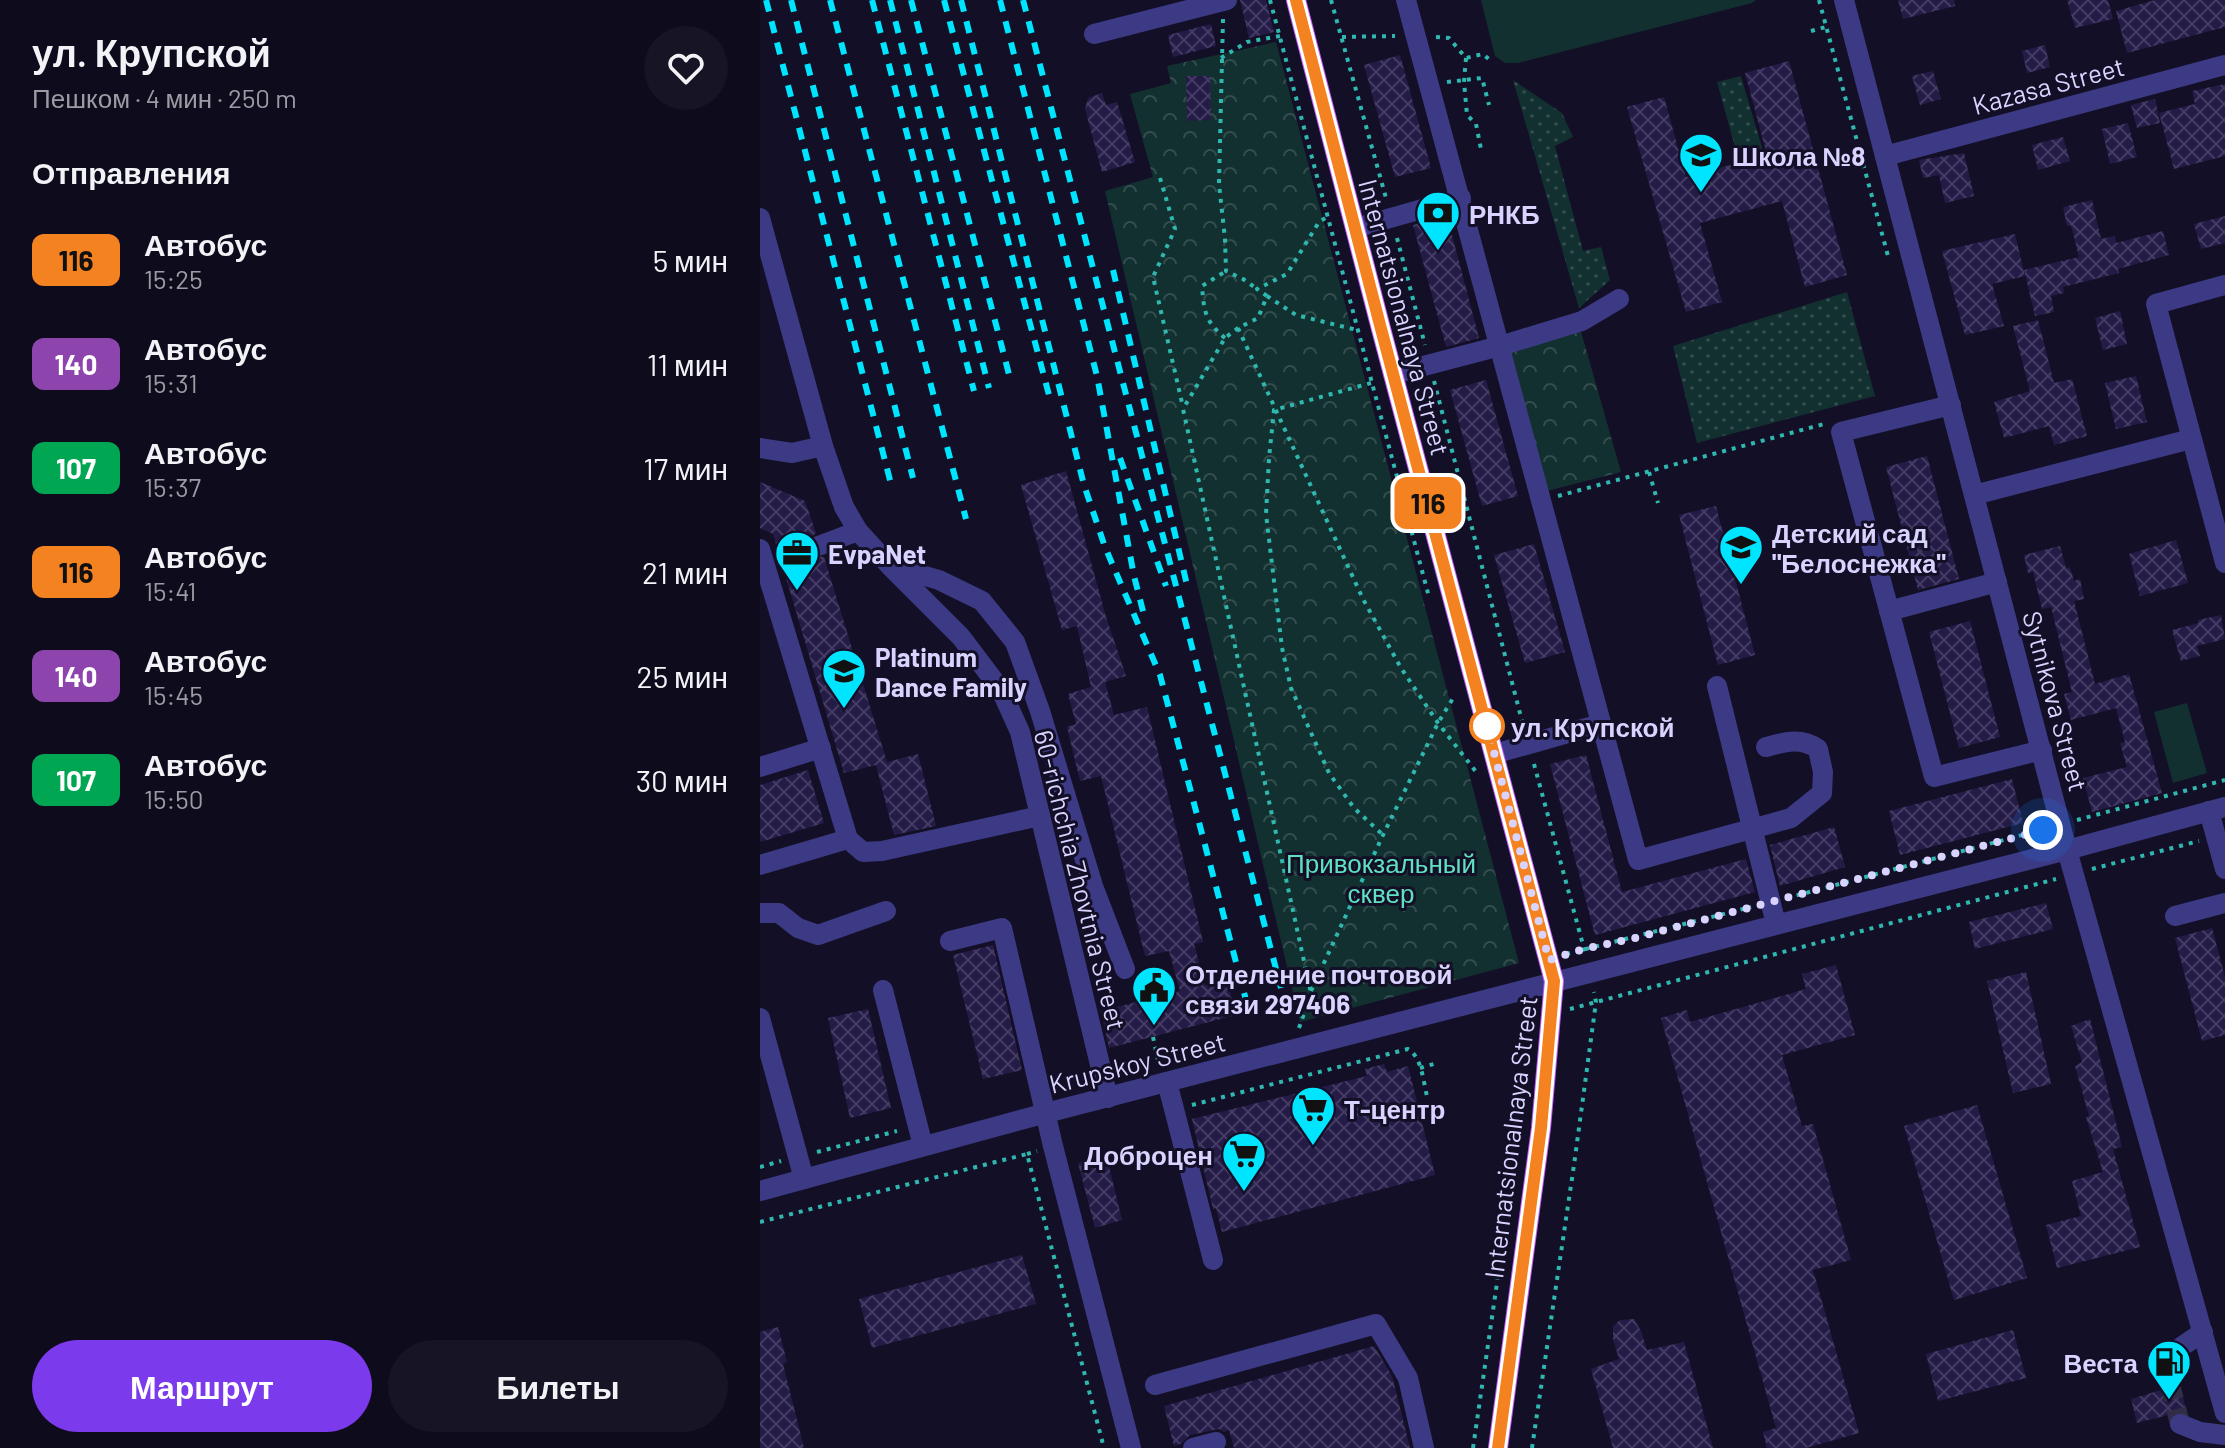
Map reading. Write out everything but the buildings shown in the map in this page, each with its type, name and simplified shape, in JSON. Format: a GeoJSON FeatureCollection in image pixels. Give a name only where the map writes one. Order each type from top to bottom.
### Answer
{"type":"FeatureCollection","features":[{"type":"Feature","properties":{"kind":"main road","name":"Internatsionalnaya Street"},"geometry":{"type":"LineString","coordinates":[[1296,0],[1554,981],[1541,1128],[1498,1448]]}},
{"type":"Feature","properties":{"kind":"street"},"geometry":{"type":"LineString","coordinates":[[1094,34],[1226,0]]}},
{"type":"Feature","properties":{"kind":"street"},"geometry":{"type":"LineString","coordinates":[[1406,0],[1638,860],[1791,818],[1822,793],[1823,772],[1818,749],[1809,742],[1792,741],[1766,747]]}},
{"type":"Feature","properties":{"kind":"street","name":"Sytnikova Street"},"geometry":{"type":"LineString","coordinates":[[1844,0],[2067,850],[2225,1413]]}},
{"type":"Feature","properties":{"kind":"street","name":"Kazasa Street"},"geometry":{"type":"LineString","coordinates":[[1885,156],[2225,65]]}},
{"type":"Feature","properties":{"kind":"street"},"geometry":{"type":"LineString","coordinates":[[1355,228],[1461,198]]}},
{"type":"Feature","properties":{"kind":"street","name":"60-richchia Zhovtnia Street"},"geometry":{"type":"LineString","coordinates":[[760,221],[823,446],[844,507],[858,531],[961,637],[1001,690],[1020,732],[1108,1098]]}},
{"type":"Feature","properties":{"kind":"street"},"geometry":{"type":"LineString","coordinates":[[2225,285],[2156,304],[2225,563]]}},
{"type":"Feature","properties":{"kind":"street"},"geometry":{"type":"LineString","coordinates":[[1393,374],[1582,321],[1619,299]]}},
{"type":"Feature","properties":{"kind":"street"},"geometry":{"type":"LineString","coordinates":[[1951,405],[1841,432],[1934,777],[2042,750]]}},
{"type":"Feature","properties":{"kind":"street"},"geometry":{"type":"LineString","coordinates":[[1974,495],[2191,439]]}},
{"type":"Feature","properties":{"kind":"street"},"geometry":{"type":"LineString","coordinates":[[760,448],[792,453],[823,446]]}},
{"type":"Feature","properties":{"kind":"street"},"geometry":{"type":"LineString","coordinates":[[821,545],[858,531]]}},
{"type":"Feature","properties":{"kind":"street"},"geometry":{"type":"LineString","coordinates":[[768,556],[848,839],[863,852],[882,851],[1040,816]]}},
{"type":"Feature","properties":{"kind":"street"},"geometry":{"type":"LineString","coordinates":[[891,567],[939,580],[982,601],[1015,642],[1040,711],[1093,886],[1125,969]]}},
{"type":"Feature","properties":{"kind":"street"},"geometry":{"type":"LineString","coordinates":[[1889,611],[1997,582]]}},
{"type":"Feature","properties":{"kind":"street"},"geometry":{"type":"LineString","coordinates":[[1717,686],[1776,924]]}},
{"type":"Feature","properties":{"kind":"street"},"geometry":{"type":"LineString","coordinates":[[1494,754],[1600,724]]}},
{"type":"Feature","properties":{"kind":"street"},"geometry":{"type":"LineString","coordinates":[[760,767],[821,748]]}},
{"type":"Feature","properties":{"kind":"street"},"geometry":{"type":"LineString","coordinates":[[2217,809],[2216,837],[2225,869]]}},
{"type":"Feature","properties":{"kind":"street","name":"Krupskoy Street"},"geometry":{"type":"LineString","coordinates":[[760,1191],[1108,1098],[1163,1073],[1554,981],[2217,809]]}},
{"type":"Feature","properties":{"kind":"street"},"geometry":{"type":"LineString","coordinates":[[760,865],[848,839]]}},
{"type":"Feature","properties":{"kind":"street"},"geometry":{"type":"LineString","coordinates":[[2175,916],[2225,903]]}},
{"type":"Feature","properties":{"kind":"street"},"geometry":{"type":"LineString","coordinates":[[760,913],[779,913],[798,928],[818,935],[886,911]]}},
{"type":"Feature","properties":{"kind":"street"},"geometry":{"type":"LineString","coordinates":[[950,941],[1002,928],[1053,1146],[1131,1448]]}},
{"type":"Feature","properties":{"kind":"street"},"geometry":{"type":"LineString","coordinates":[[883,990],[923,1146]]}},
{"type":"Feature","properties":{"kind":"street"},"geometry":{"type":"LineString","coordinates":[[760,1018],[804,1179]]}},
{"type":"Feature","properties":{"kind":"street"},"geometry":{"type":"LineString","coordinates":[[1163,1073],[1213,1260]]}},
{"type":"Feature","properties":{"kind":"street"},"geometry":{"type":"LineString","coordinates":[[1155,1385],[1376,1324],[1408,1378],[1424,1448]]}},
{"type":"Feature","properties":{"kind":"street"},"geometry":{"type":"LineString","coordinates":[[2169,1380],[2181,1347],[2203,1332]]}},
{"type":"Feature","properties":{"kind":"street"},"geometry":{"type":"LineString","coordinates":[[2180,1424],[2200,1432],[2225,1435]]}},
{"type":"Feature","properties":{"kind":"street"},"geometry":{"type":"LineString","coordinates":[[1193,1448],[1216,1442]]}},
{"type":"Feature","properties":{"kind":"path"},"geometry":{"type":"LineString","coordinates":[[1226,0],[1221,58],[1219,184],[1226,271]]}},
{"type":"Feature","properties":{"kind":"path"},"geometry":{"type":"LineString","coordinates":[[1270,0],[1432,607]]}},
{"type":"Feature","properties":{"kind":"path"},"geometry":{"type":"LineString","coordinates":[[1819,0],[1889,258]]}},
{"type":"Feature","properties":{"kind":"path"},"geometry":{"type":"LineString","coordinates":[[1811,31],[1826,27]]}},
{"type":"Feature","properties":{"kind":"path"},"geometry":{"type":"LineString","coordinates":[[1221,58],[1247,42],[1280,36]]}},
{"type":"Feature","properties":{"kind":"path"},"geometry":{"type":"LineString","coordinates":[[1466,58],[1464,82],[1467,115],[1476,124],[1481,149]]}},
{"type":"Feature","properties":{"kind":"path"},"geometry":{"type":"LineString","coordinates":[[1429,83],[1482,78],[1489,105]]}},
{"type":"Feature","properties":{"kind":"path"},"geometry":{"type":"LineString","coordinates":[[1160,178],[1175,229],[1153,277],[1311,993]]}},
{"type":"Feature","properties":{"kind":"path"},"geometry":{"type":"LineString","coordinates":[[1257,289],[1287,274],[1319,222],[1327,217]]}},
{"type":"Feature","properties":{"kind":"path"},"geometry":{"type":"LineString","coordinates":[[1226,271],[1296,315],[1357,330]]}},
{"type":"Feature","properties":{"kind":"path"},"geometry":{"type":"LineString","coordinates":[[1225,338],[1211,326],[1204,310],[1202,286],[1226,271]]}},
{"type":"Feature","properties":{"kind":"path"},"geometry":{"type":"LineString","coordinates":[[1183,409],[1225,338],[1258,318],[1267,296]]}},
{"type":"Feature","properties":{"kind":"path"},"geometry":{"type":"LineString","coordinates":[[1238,328],[1363,599],[1401,668],[1477,773],[1473,758]]}},
{"type":"Feature","properties":{"kind":"path"},"geometry":{"type":"LineString","coordinates":[[1274,410],[1371,383]]}},
{"type":"Feature","properties":{"kind":"path"},"geometry":{"type":"LineString","coordinates":[[1274,410],[1266,514],[1282,648],[1291,688],[1329,773],[1354,808],[1383,835]]}},
{"type":"Feature","properties":{"kind":"path"},"geometry":{"type":"LineString","coordinates":[[1541,501],[1834,421]]}},
{"type":"Feature","properties":{"kind":"path"},"geometry":{"type":"LineString","coordinates":[[1649,472],[1658,503]]}},
{"type":"Feature","properties":{"kind":"path"},"geometry":{"type":"LineString","coordinates":[[1299,1028],[1311,993],[1383,835],[1438,723],[1455,695],[1457,698]]}},
{"type":"Feature","properties":{"kind":"path"},"geometry":{"type":"LineString","coordinates":[[1549,960],[2225,780]]}},
{"type":"Feature","properties":{"kind":"path"},"geometry":{"type":"LineString","coordinates":[[1551,1015],[2216,837]]}},
{"type":"Feature","properties":{"kind":"path"},"geometry":{"type":"LineString","coordinates":[[1153,1037],[1163,1073]]}},
{"type":"Feature","properties":{"kind":"path"},"geometry":{"type":"LineString","coordinates":[[1175,1110],[1402,1050],[1413,1051],[1427,1096]]}},
{"type":"Feature","properties":{"kind":"path"},"geometry":{"type":"LineString","coordinates":[[1420,1068],[1437,1063]]}},
{"type":"Feature","properties":{"kind":"path"},"geometry":{"type":"LineString","coordinates":[[760,1222],[1053,1146]]}},
{"type":"Feature","properties":{"kind":"path"},"geometry":{"type":"LineString","coordinates":[[1027,1154],[1104,1448]]}},
{"type":"Feature","properties":{"kind":"path"},"geometry":{"type":"LineString","coordinates":[[1473,1448],[1497,1285]]}},
{"type":"Feature","properties":{"kind":"green space"},"geometry":{"type":"Polygon","coordinates":[[[1481,0],[1756,0],[1518,63],[1505,63],[1495,56],[1481,0]]]}},
{"type":"Feature","properties":{"kind":"green space","name":"Привокзальный сквер"},"geometry":{"type":"Polygon","coordinates":[[[1276,42],[1519,963],[1300,1022],[1105,191],[1153,177],[1130,94],[1171,83],[1167,66],[1276,42]]]}},
{"type":"Feature","properties":{"kind":"green space"},"geometry":{"type":"Polygon","coordinates":[[[1741,76],[1763,151],[1738,158],[1717,82],[1741,76]]]}},
{"type":"Feature","properties":{"kind":"green space"},"geometry":{"type":"Polygon","coordinates":[[[1513,80],[1562,113],[1573,137],[1555,146],[1583,251],[1601,247],[1610,280],[1579,308],[1513,80]]]}},
{"type":"Feature","properties":{"kind":"green space"},"geometry":{"type":"Polygon","coordinates":[[[1847,292],[1875,396],[1697,443],[1673,346],[1847,292]]]}},
{"type":"Feature","properties":{"kind":"green space"},"geometry":{"type":"Polygon","coordinates":[[[1580,328],[1621,472],[1543,492],[1505,349],[1580,328]]]}},
{"type":"Feature","properties":{"kind":"green space"},"geometry":{"type":"Polygon","coordinates":[[[2187,703],[2207,773],[2173,783],[2154,712],[2187,703]]]}},
{"type":"Feature","properties":{"kind":"tunnel"},"geometry":{"type":"LineString","coordinates":[[780,557],[821,545]]}},
{"type":"Feature","properties":{"kind":"tunnel"},"geometry":{"type":"LineString","coordinates":[[2169,1380],[2180,1424]]}},
{"type":"Feature","properties":{"kind":"railway"},"geometry":{"type":"LineString","coordinates":[[766,0],[891,484]]}},
{"type":"Feature","properties":{"kind":"railway"},"geometry":{"type":"LineString","coordinates":[[791,0],[913,478]]}},
{"type":"Feature","properties":{"kind":"railway"},"geometry":{"type":"LineString","coordinates":[[830,0],[966,519]]}},
{"type":"Feature","properties":{"kind":"railway"},"geometry":{"type":"LineString","coordinates":[[872,0],[974,391]]}},
{"type":"Feature","properties":{"kind":"railway"},"geometry":{"type":"LineString","coordinates":[[890,0],[989,388]]}},
{"type":"Feature","properties":{"kind":"railway"},"geometry":{"type":"LineString","coordinates":[[911,0],[1011,382]]}},
{"type":"Feature","properties":{"kind":"railway"},"geometry":{"type":"LineString","coordinates":[[944,0],[1049,395]]}},
{"type":"Feature","properties":{"kind":"railway"},"geometry":{"type":"LineString","coordinates":[[961,0],[1084,485],[1105,547],[1160,675],[1246,1000]]}},
{"type":"Feature","properties":{"kind":"railway"},"geometry":{"type":"LineString","coordinates":[[1000,0],[1097,376],[1144,615]]}},
{"type":"Feature","properties":{"kind":"railway"},"geometry":{"type":"LineString","coordinates":[[1023,0],[1281,988]]}},
{"type":"Feature","properties":{"kind":"railway"},"geometry":{"type":"LineString","coordinates":[[1113,270],[1187,585]]}},
{"type":"Feature","properties":{"kind":"railway"},"geometry":{"type":"LineString","coordinates":[[1120,458],[1166,586]]}},
{"type":"Feature","properties":{"kind":"bus line","name":"116"},"geometry":{"type":"LineString","coordinates":[[1296,0],[1554,981],[1541,1128],[1498,1448]]}},
{"type":"Feature","properties":{"kind":"place","name":"Школа №8"},"geometry":{"type":"Point","coordinates":[1701,194]}},
{"type":"Feature","properties":{"kind":"place","name":"РНКБ"},"geometry":{"type":"Point","coordinates":[1438,252]}},
{"type":"Feature","properties":{"kind":"place","name":"Детский сад \"Белоснежка\""},"geometry":{"type":"Point","coordinates":[1741,586]}},
{"type":"Feature","properties":{"kind":"place","name":"EvpaNet"},"geometry":{"type":"Point","coordinates":[797,592]}},
{"type":"Feature","properties":{"kind":"place","name":"Platinum Dance Family"},"geometry":{"type":"Point","coordinates":[844,710]}},
{"type":"Feature","properties":{"kind":"place","name":"ул. Крупской"},"geometry":{"type":"Point","coordinates":[1487,726]}},
{"type":"Feature","properties":{"kind":"place","name":"Отделение почтовой связи 297406"},"geometry":{"type":"Point","coordinates":[1154,1027]}},
{"type":"Feature","properties":{"kind":"place","name":"Т-центр"},"geometry":{"type":"Point","coordinates":[1313,1147]}},
{"type":"Feature","properties":{"kind":"place","name":"Доброцен"},"geometry":{"type":"Point","coordinates":[1244,1193]}},
{"type":"Feature","properties":{"kind":"place","name":"Веста"},"geometry":{"type":"Point","coordinates":[2169,1401]}},
{"type":"Feature","properties":{"kind":"route"},"geometry":{"type":"LineString","coordinates":[[1487,726],[1549,960],[2043,830]]}}]}
